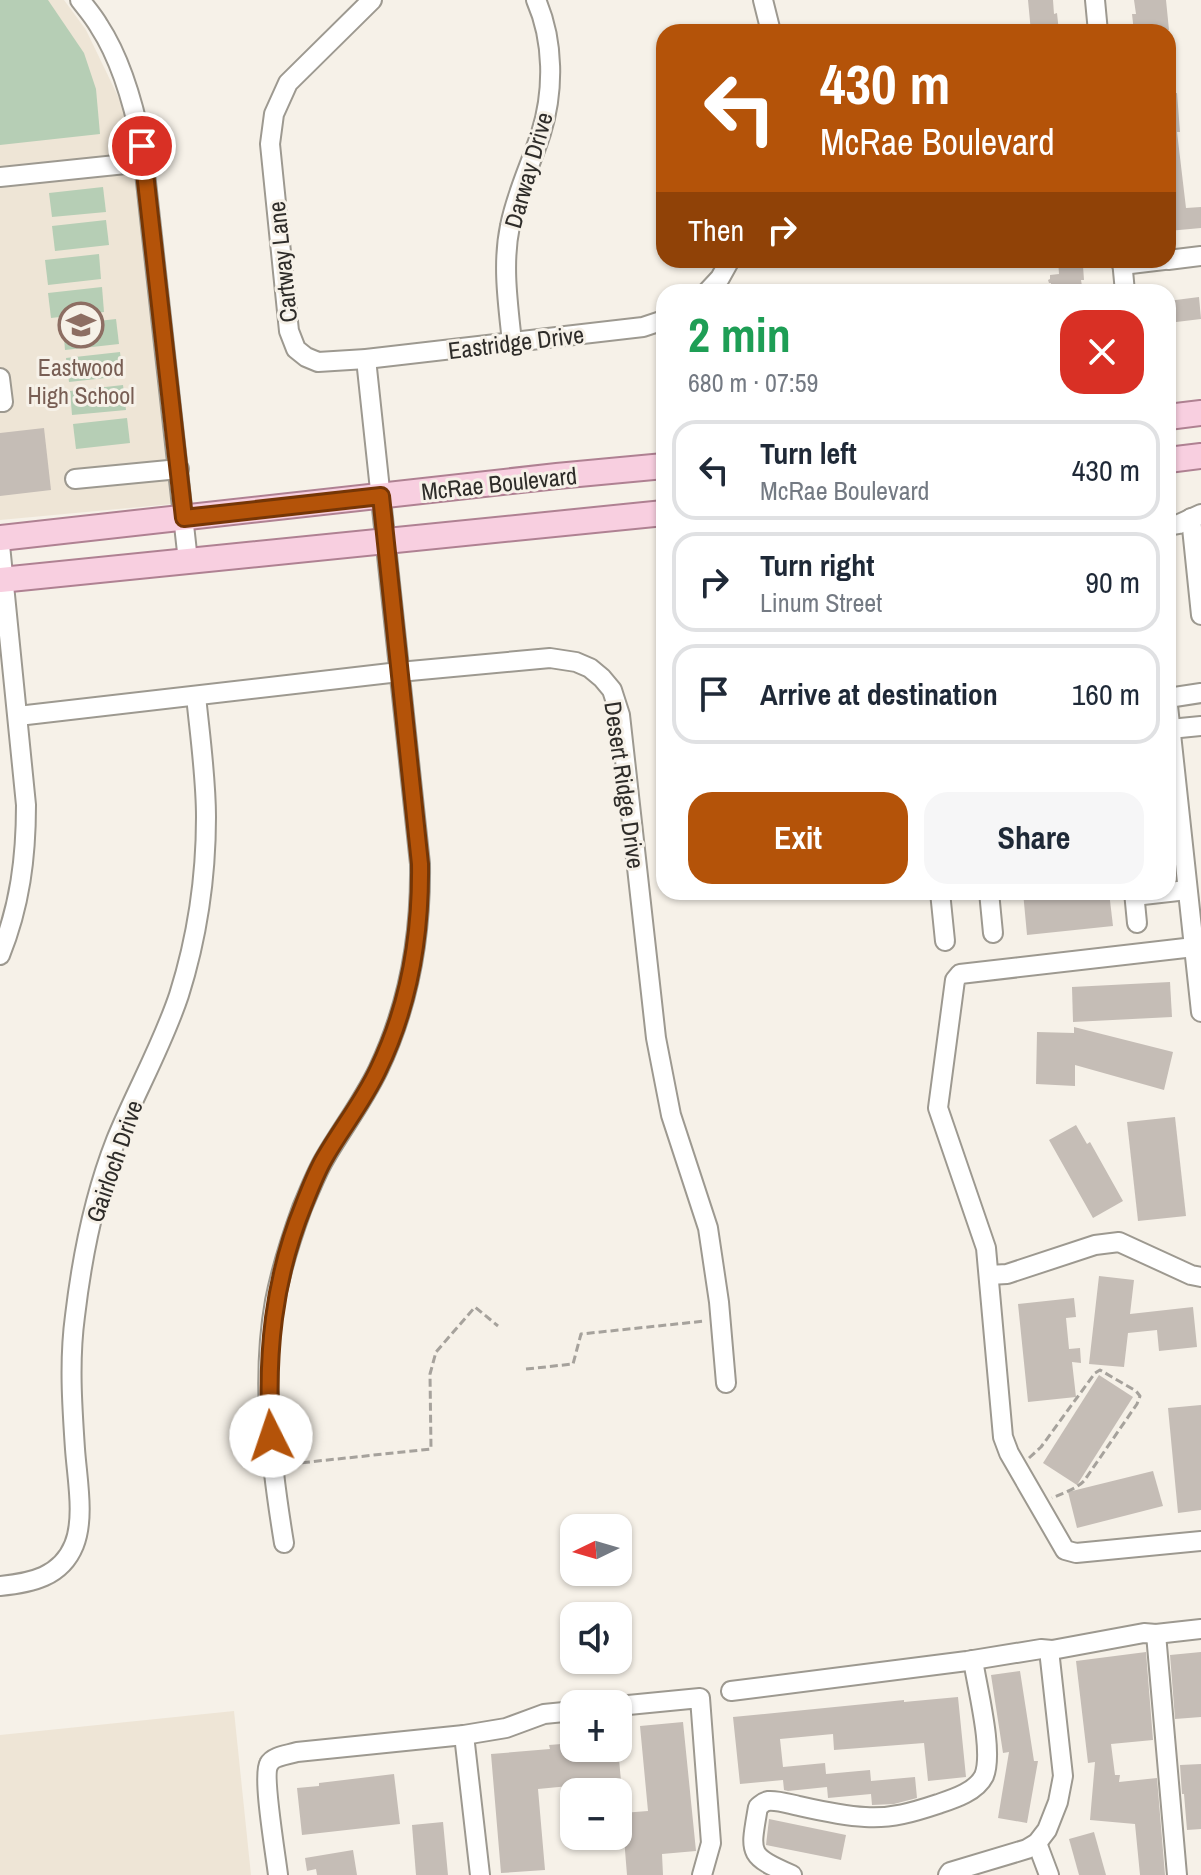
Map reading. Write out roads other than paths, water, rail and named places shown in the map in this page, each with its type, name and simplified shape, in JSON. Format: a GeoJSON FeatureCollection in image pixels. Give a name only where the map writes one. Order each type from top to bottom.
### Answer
{"type":"FeatureCollection","features":[{"type":"Feature","properties":{"kind":"main road"},"geometry":{"type":"LineString","coordinates":[[1176,416],[1201,413]]}},
{"type":"Feature","properties":{"kind":"main road"},"geometry":{"type":"LineString","coordinates":[[1176,459],[1201,456]]}},
{"type":"Feature","properties":{"kind":"main road","name":"McRae Boulevard"},"geometry":{"type":"LineString","coordinates":[[0,538],[656,467]]}},
{"type":"Feature","properties":{"kind":"main road","name":"McRae Boulevard"},"geometry":{"type":"LineString","coordinates":[[2,580],[656,514]]}},
{"type":"Feature","properties":{"kind":"street"},"geometry":{"type":"LineString","coordinates":[[80,0],[100,27],[125,83],[145,162],[188,561]]}},
{"type":"Feature","properties":{"kind":"street","name":"Cartway Lane"},"geometry":{"type":"LineString","coordinates":[[366,359],[318,362],[296,349],[290,339],[270,144],[274,114],[288,83],[372,0]]}},
{"type":"Feature","properties":{"kind":"street","name":"Darway Drive"},"geometry":{"type":"LineString","coordinates":[[512,342],[506,276],[510,226],[541,132],[550,87],[549,46],[536,0]]}},
{"type":"Feature","properties":{"kind":"street"},"geometry":{"type":"LineString","coordinates":[[763,0],[769,24]]}},
{"type":"Feature","properties":{"kind":"street"},"geometry":{"type":"LineString","coordinates":[[1095,0],[1097,24]]}},
{"type":"Feature","properties":{"kind":"street"},"geometry":{"type":"LineString","coordinates":[[0,177],[145,162]]}},
{"type":"Feature","properties":{"kind":"street"},"geometry":{"type":"LineString","coordinates":[[1176,259],[1201,256]]}},
{"type":"Feature","properties":{"kind":"street","name":"Eastridge Drive"},"geometry":{"type":"LineString","coordinates":[[366,359],[643,327],[656,323]]}},
{"type":"Feature","properties":{"kind":"street"},"geometry":{"type":"LineString","coordinates":[[284,1543],[268,1394],[275,1301],[303,1207],[323,1161],[378,1070],[403,1002],[415,952],[420,905],[420,864],[366,359]]}},
{"type":"Feature","properties":{"kind":"street"},"geometry":{"type":"LineString","coordinates":[[0,378],[3,402],[0,402]]}},
{"type":"Feature","properties":{"kind":"street"},"geometry":{"type":"LineString","coordinates":[[75,479],[179,469]]}},
{"type":"Feature","properties":{"kind":"street"},"geometry":{"type":"LineString","coordinates":[[1176,525],[1196,516],[1201,615]]}},
{"type":"Feature","properties":{"kind":"street"},"geometry":{"type":"LineString","coordinates":[[0,545],[26,805],[22,883],[0,955]]}},
{"type":"Feature","properties":{"kind":"street","name":"Desert Ridge Drive"},"geometry":{"type":"LineString","coordinates":[[18,716],[399,672],[561,658],[590,668],[602,678],[612,690],[620,715],[660,1062],[671,1115],[708,1228],[726,1383]]}},
{"type":"Feature","properties":{"kind":"street"},"geometry":{"type":"LineString","coordinates":[[1176,697],[1201,693]]}},
{"type":"Feature","properties":{"kind":"street","name":"Gairloch Drive"},"geometry":{"type":"LineString","coordinates":[[0,1586],[33,1582],[56,1570],[67,1558],[79,1530],[71,1361],[75,1316],[85,1249],[102,1183],[117,1139],[179,995],[197,925],[205,859],[206,818],[196,696]]}},
{"type":"Feature","properties":{"kind":"street"},"geometry":{"type":"LineString","coordinates":[[1176,717],[1201,726]]}},
{"type":"Feature","properties":{"kind":"street"},"geometry":{"type":"LineString","coordinates":[[1176,855],[1187,890],[1201,1012]]}},
{"type":"Feature","properties":{"kind":"street"},"geometry":{"type":"LineString","coordinates":[[1176,891],[1187,890]]}},
{"type":"Feature","properties":{"kind":"street"},"geometry":{"type":"LineString","coordinates":[[941,900],[945,941]]}},
{"type":"Feature","properties":{"kind":"street"},"geometry":{"type":"LineString","coordinates":[[990,900],[993,933]]}},
{"type":"Feature","properties":{"kind":"street"},"geometry":{"type":"LineString","coordinates":[[1135,900],[1137,923]]}},
{"type":"Feature","properties":{"kind":"street"},"geometry":{"type":"LineString","coordinates":[[1194,947],[960,974],[955,980],[938,1108],[986,1248],[1003,1437],[1017,1468],[1065,1550],[1076,1553],[1201,1541]]}},
{"type":"Feature","properties":{"kind":"street"},"geometry":{"type":"LineString","coordinates":[[989,1275],[1007,1274],[1095,1245],[1119,1242],[1201,1277]]}},
{"type":"Feature","properties":{"kind":"street"},"geometry":{"type":"LineString","coordinates":[[731,1691],[1049,1650],[1144,1633],[1201,1629]]}},
{"type":"Feature","properties":{"kind":"street"},"geometry":{"type":"LineString","coordinates":[[1156,1634],[1177,1875]]}},
{"type":"Feature","properties":{"kind":"street"},"geometry":{"type":"LineString","coordinates":[[948,1875],[1027,1849],[1037,1843],[1047,1830],[1058,1802],[1063,1776],[1049,1650]]}},
{"type":"Feature","properties":{"kind":"street"},"geometry":{"type":"LineString","coordinates":[[792,1875],[764,1862],[755,1852],[752,1838],[758,1807],[765,1802],[882,1817],[908,1814],[955,1798],[983,1778],[987,1762],[984,1722],[973,1660]]}},
{"type":"Feature","properties":{"kind":"street"},"geometry":{"type":"LineString","coordinates":[[632,1705],[700,1698],[711,1843],[702,1875]]}},
{"type":"Feature","properties":{"kind":"street"},"geometry":{"type":"LineString","coordinates":[[278,1875],[266,1767],[272,1759],[297,1752],[464,1735],[506,1728],[544,1714],[560,1712]]}},
{"type":"Feature","properties":{"kind":"street"},"geometry":{"type":"LineString","coordinates":[[464,1735],[480,1875]]}},
{"type":"Feature","properties":{"kind":"street"},"geometry":{"type":"LineString","coordinates":[[1037,1843],[1049,1875]]}},
{"type":"Feature","properties":{"kind":"place","name":"Eastwood High School"},"geometry":{"type":"Point","coordinates":[81,325]}}]}
